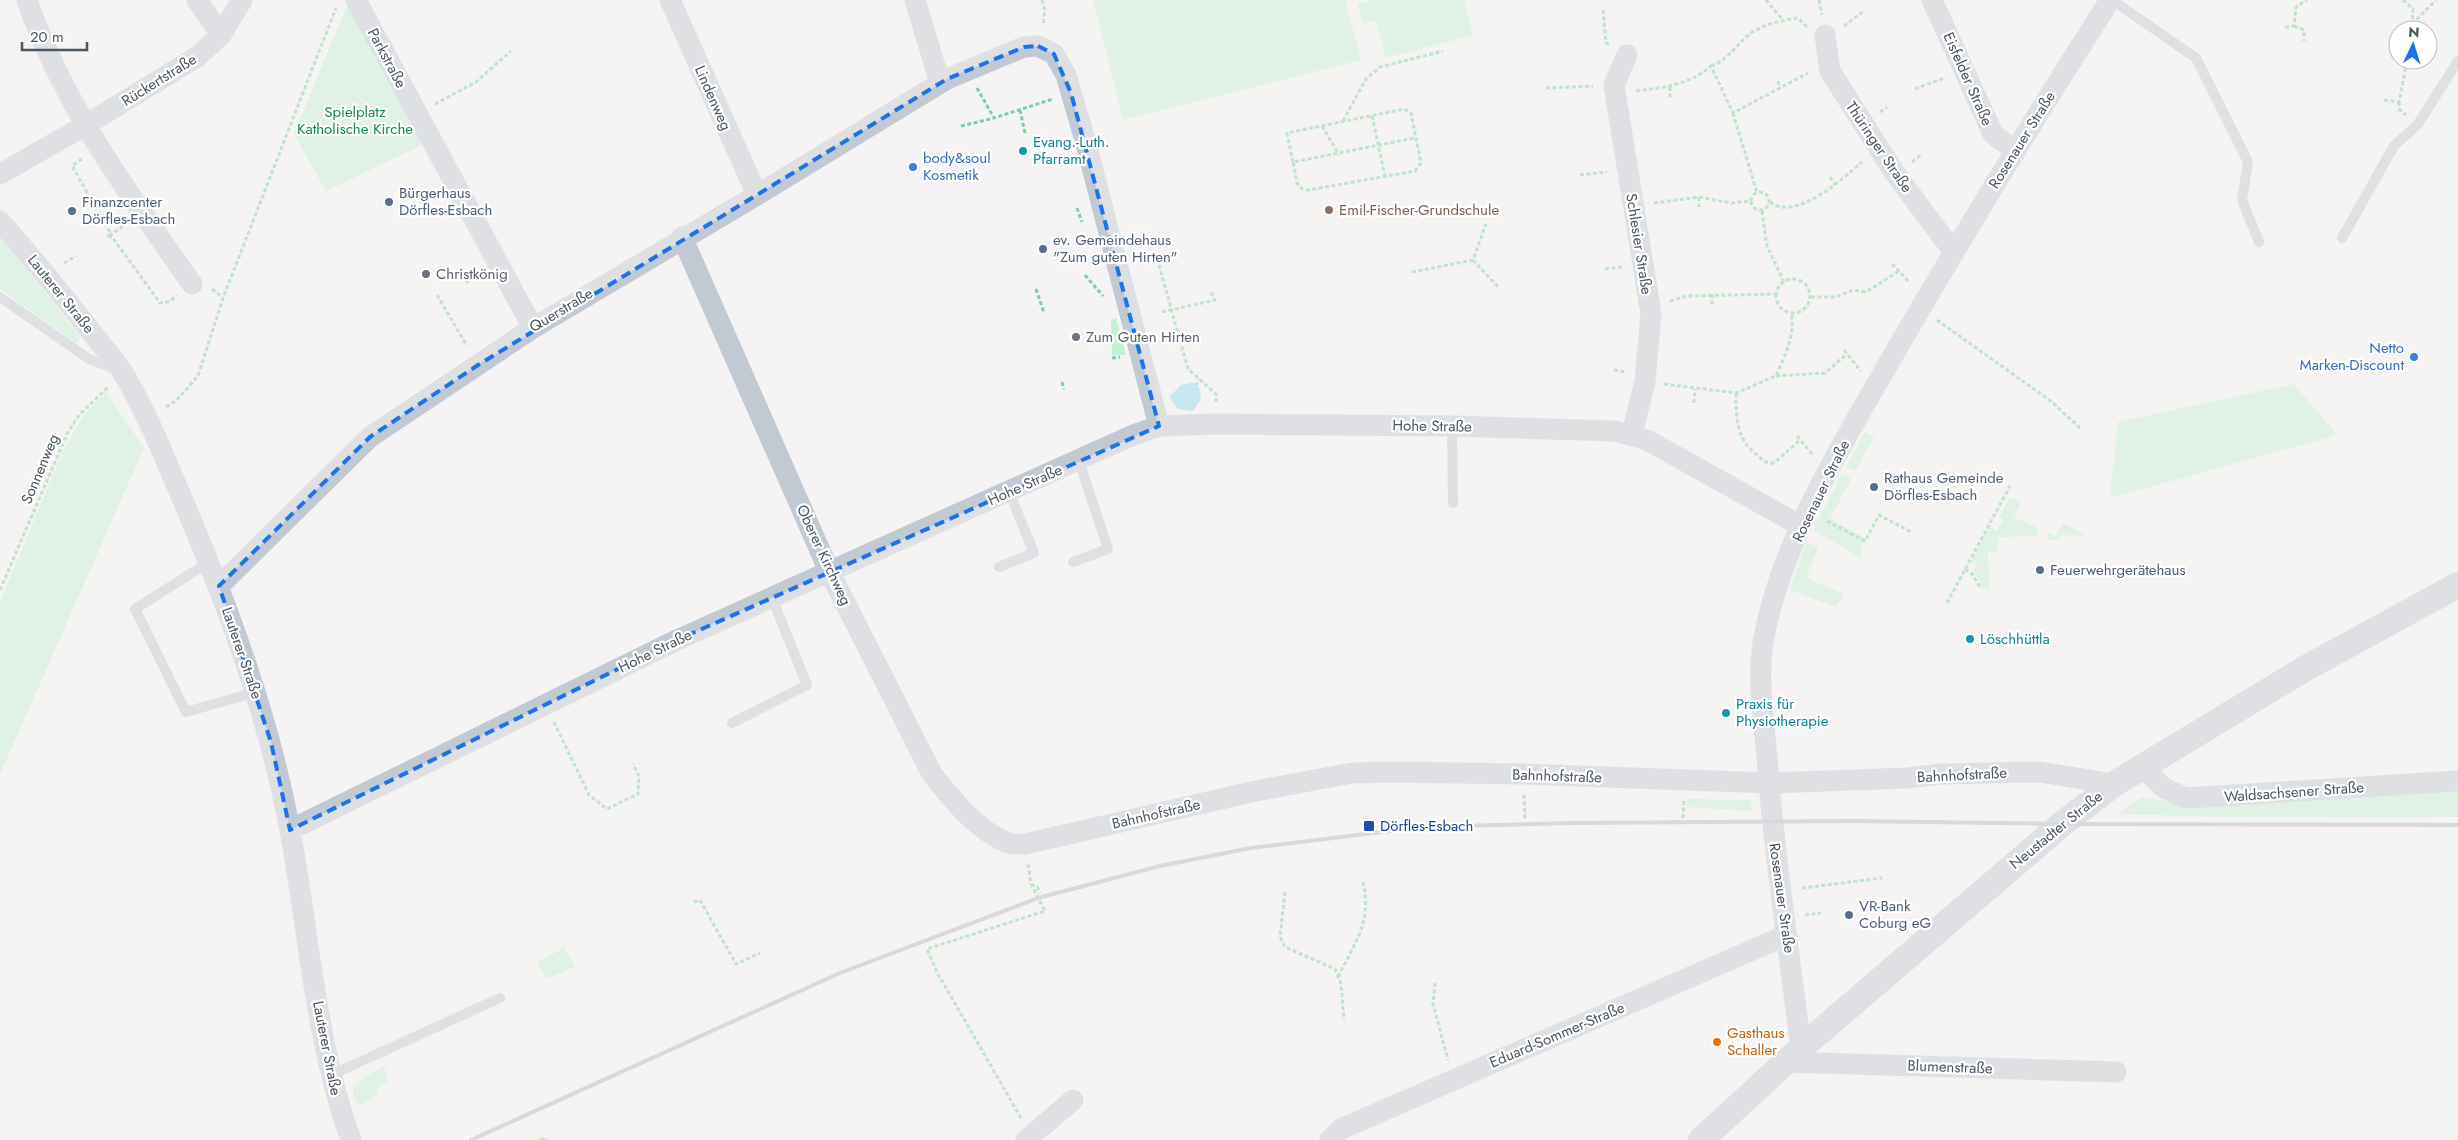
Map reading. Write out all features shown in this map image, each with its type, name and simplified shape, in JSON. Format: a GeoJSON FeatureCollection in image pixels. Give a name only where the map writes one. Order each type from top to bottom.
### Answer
{"type":"FeatureCollection","features":[{"type":"Feature","properties":{"kind":"street"},"geometry":{"type":"LineString","coordinates":[[27,0],[37,29],[84,126],[192,284]]}},
{"type":"Feature","properties":{"kind":"street"},"geometry":{"type":"LineString","coordinates":[[197,0],[221,35]]}},
{"type":"Feature","properties":{"kind":"street","name":"Rückertstraße"},"geometry":{"type":"LineString","coordinates":[[0,174],[84,126],[197,57],[221,35],[242,0]]}},
{"type":"Feature","properties":{"kind":"street","name":"Parkstraße"},"geometry":{"type":"LineString","coordinates":[[356,0],[533,328]]}},
{"type":"Feature","properties":{"kind":"street","name":"Lindenweg"},"geometry":{"type":"LineString","coordinates":[[670,0],[757,195]]}},
{"type":"Feature","properties":{"kind":"street"},"geometry":{"type":"LineString","coordinates":[[915,0],[940,83]]}},
{"type":"Feature","properties":{"kind":"street","name":"Eisfelder Straße"},"geometry":{"type":"LineString","coordinates":[[1932,0],[1993,134],[2014,150]]}},
{"type":"Feature","properties":{"kind":"street","name":"Rosenauer Straße"},"geometry":{"type":"LineString","coordinates":[[1793,1055],[1784,882],[1769,783],[1760,679],[1763,643],[1776,593],[1805,518],[1857,417],[2014,150],[2111,0]]}},
{"type":"Feature","properties":{"kind":"street","name":"Thüringer Straße"},"geometry":{"type":"LineString","coordinates":[[1825,35],[1830,71],[1878,148],[1953,251]]}},
{"type":"Feature","properties":{"kind":"street"},"geometry":{"type":"LineString","coordinates":[[1038,46],[1054,54],[1066,75],[1159,426]]}},
{"type":"Feature","properties":{"kind":"street","name":"Querstraße"},"geometry":{"type":"LineString","coordinates":[[219,586],[370,437],[533,328],[682,237],[757,195],[940,83],[1024,47],[1038,46]]}},
{"type":"Feature","properties":{"kind":"street"},"geometry":{"type":"LineString","coordinates":[[1614,89],[1627,55]]}},
{"type":"Feature","properties":{"kind":"street","name":"Schlesier Straße"},"geometry":{"type":"LineString","coordinates":[[1614,89],[1650,308],[1650,346],[1646,381],[1632,434]]}},
{"type":"Feature","properties":{"kind":"street","name":"Lauterer Straße"},"geometry":{"type":"LineString","coordinates":[[0,221],[46,273],[123,372],[156,438],[219,586],[256,692],[271,742],[290,830],[331,1075],[336,1098],[351,1140]]}},
{"type":"Feature","properties":{"kind":"street","name":"Oberer Kirchweg"},"geometry":{"type":"LineString","coordinates":[[682,237],[829,571],[932,774],[953,800],[977,822],[1016,844]]}},
{"type":"Feature","properties":{"kind":"street","name":"Hohe Straße"},"geometry":{"type":"LineString","coordinates":[[290,830],[546,706],[677,640],[1131,436],[1159,426],[1216,424],[1452,426],[1632,434],[1805,518]]}},
{"type":"Feature","properties":{"kind":"street","name":"Neustadter Straße"},"geometry":{"type":"LineString","coordinates":[[1704,1139],[1793,1055],[2062,824],[2114,784],[2306,668],[2458,586]]}},
{"type":"Feature","properties":{"kind":"street","name":"Waldsachsener Straße"},"geometry":{"type":"LineString","coordinates":[[2141,766],[2164,788],[2186,798],[2458,781]]}},
{"type":"Feature","properties":{"kind":"street","name":"Bahnhofstraße"},"geometry":{"type":"LineString","coordinates":[[1016,844],[1256,791],[1352,773],[1513,774],[1769,783],[1907,778],[1941,774],[2039,772],[2114,784]]}},
{"type":"Feature","properties":{"kind":"street","name":"Eduard-Sommer-Straße"},"geometry":{"type":"LineString","coordinates":[[1330,1140],[1341,1129],[1788,935]]}},
{"type":"Feature","properties":{"kind":"street","name":"Blumenstraße"},"geometry":{"type":"LineString","coordinates":[[1793,1055],[2116,1072]]}},
{"type":"Feature","properties":{"kind":"street"},"geometry":{"type":"LineString","coordinates":[[1028,1138],[1073,1100]]}},
{"type":"Feature","properties":{"kind":"lane"},"geometry":{"type":"LineString","coordinates":[[2111,0],[2196,58],[2248,162],[2242,200],[2259,242]]}},
{"type":"Feature","properties":{"kind":"lane"},"geometry":{"type":"LineString","coordinates":[[2342,238],[2394,146],[2418,124],[2458,61]]}},
{"type":"Feature","properties":{"kind":"lane"},"geometry":{"type":"LineString","coordinates":[[0,298],[90,359],[123,372]]}},
{"type":"Feature","properties":{"kind":"lane"},"geometry":{"type":"LineString","coordinates":[[1452,426],[1453,504]]}},
{"type":"Feature","properties":{"kind":"lane"},"geometry":{"type":"LineString","coordinates":[[1073,562],[1108,549],[1079,461]]}},
{"type":"Feature","properties":{"kind":"lane"},"geometry":{"type":"LineString","coordinates":[[999,567],[1034,554],[1009,492]]}},
{"type":"Feature","properties":{"kind":"lane"},"geometry":{"type":"LineString","coordinates":[[209,562],[135,609],[186,712],[256,692]]}},
{"type":"Feature","properties":{"kind":"lane"},"geometry":{"type":"LineString","coordinates":[[732,723],[807,685],[772,598]]}},
{"type":"Feature","properties":{"kind":"lane"},"geometry":{"type":"LineString","coordinates":[[331,1075],[500,998]]}},
{"type":"Feature","properties":{"kind":"path"},"geometry":{"type":"LineString","coordinates":[[156,438],[164,425],[161,411],[177,400],[198,376],[223,298],[339,0]]}},
{"type":"Feature","properties":{"kind":"path"},"geometry":{"type":"LineString","coordinates":[[1038,46],[1044,16],[1042,0]]}},
{"type":"Feature","properties":{"kind":"path"},"geometry":{"type":"LineString","coordinates":[[1766,0],[1783,20]]}},
{"type":"Feature","properties":{"kind":"path"},"geometry":{"type":"LineString","coordinates":[[2294,26],[2296,7],[2306,0]]}},
{"type":"Feature","properties":{"kind":"path"},"geometry":{"type":"LineString","coordinates":[[2403,0],[2414,9],[2413,20]]}},
{"type":"Feature","properties":{"kind":"path"},"geometry":{"type":"LineString","coordinates":[[2417,20],[2436,0]]}},
{"type":"Feature","properties":{"kind":"path"},"geometry":{"type":"LineString","coordinates":[[1603,10],[1606,43],[1627,55]]}},
{"type":"Feature","properties":{"kind":"path"},"geometry":{"type":"LineString","coordinates":[[1546,88],[1614,89],[1670,87],[1696,78],[1711,66],[1720,64],[1755,30],[1783,20],[1798,18],[1802,25],[1825,35],[1845,26],[1865,10]]}},
{"type":"Feature","properties":{"kind":"path"},"geometry":{"type":"LineString","coordinates":[[2285,27],[2294,26],[2304,30],[2304,41]]}},
{"type":"Feature","properties":{"kind":"path"},"geometry":{"type":"LineString","coordinates":[[417,114],[476,82],[511,51]]}},
{"type":"Feature","properties":{"kind":"path"},"geometry":{"type":"LineString","coordinates":[[1343,122],[1366,79],[1380,67],[1443,51]]}},
{"type":"Feature","properties":{"kind":"path"},"geometry":{"type":"LineString","coordinates":[[1733,113],[1780,89],[1828,61]]}},
{"type":"Feature","properties":{"kind":"path"},"geometry":{"type":"LineString","coordinates":[[1711,66],[1733,113],[1757,193]]}},
{"type":"Feature","properties":{"kind":"path"},"geometry":{"type":"LineString","coordinates":[[967,70],[994,118]]}},
{"type":"Feature","properties":{"kind":"path"},"geometry":{"type":"LineString","coordinates":[[2384,100],[2399,102],[2405,70]]}},
{"type":"Feature","properties":{"kind":"path"},"geometry":{"type":"LineString","coordinates":[[1916,89],[1940,80]]}},
{"type":"Feature","properties":{"kind":"path"},"geometry":{"type":"LineString","coordinates":[[1778,81],[1780,89]]}},
{"type":"Feature","properties":{"kind":"path"},"geometry":{"type":"LineString","coordinates":[[1670,87],[1670,98]]}},
{"type":"Feature","properties":{"kind":"path"},"geometry":{"type":"LineString","coordinates":[[961,126],[994,118],[1071,93]]}},
{"type":"Feature","properties":{"kind":"path"},"geometry":{"type":"LineString","coordinates":[[1404,109],[1408,110],[1421,164],[1415,171],[1309,190],[1302,189],[1298,183],[1287,134],[1343,122],[1404,109]]}},
{"type":"Feature","properties":{"kind":"path"},"geometry":{"type":"LineString","coordinates":[[1020,110],[1025,133]]}},
{"type":"Feature","properties":{"kind":"path"},"geometry":{"type":"LineString","coordinates":[[1372,116],[1385,176]]}},
{"type":"Feature","properties":{"kind":"path"},"geometry":{"type":"LineString","coordinates":[[1322,126],[1339,155]]}},
{"type":"Feature","properties":{"kind":"path"},"geometry":{"type":"LineString","coordinates":[[1293,162],[1339,155],[1416,138]]}},
{"type":"Feature","properties":{"kind":"path"},"geometry":{"type":"LineString","coordinates":[[98,148],[72,166],[110,232],[108,236]]}},
{"type":"Feature","properties":{"kind":"path"},"geometry":{"type":"LineString","coordinates":[[1762,211],[1752,208],[1750,201],[1753,194],[1762,192],[1767,195],[1770,202],[1777,208],[1793,209],[1835,185],[1878,148]]}},
{"type":"Feature","properties":{"kind":"path"},"geometry":{"type":"LineString","coordinates":[[1580,175],[1627,170]]}},
{"type":"Feature","properties":{"kind":"path"},"geometry":{"type":"LineString","coordinates":[[1830,176],[1835,185]]}},
{"type":"Feature","properties":{"kind":"path"},"geometry":{"type":"LineString","coordinates":[[1634,209],[1662,201],[1699,197],[1731,202],[1750,201]]}},
{"type":"Feature","properties":{"kind":"path"},"geometry":{"type":"LineString","coordinates":[[1699,197],[1699,207]]}},
{"type":"Feature","properties":{"kind":"path"},"geometry":{"type":"LineString","coordinates":[[1762,211],[1766,209],[1770,202]]}},
{"type":"Feature","properties":{"kind":"path"},"geometry":{"type":"LineString","coordinates":[[1762,211],[1767,246],[1784,282]]}},
{"type":"Feature","properties":{"kind":"path"},"geometry":{"type":"LineString","coordinates":[[1472,260],[1486,224]]}},
{"type":"Feature","properties":{"kind":"path"},"geometry":{"type":"LineString","coordinates":[[108,236],[114,232]]}},
{"type":"Feature","properties":{"kind":"path"},"geometry":{"type":"LineString","coordinates":[[108,236],[112,237],[160,303],[168,302],[192,284]]}},
{"type":"Feature","properties":{"kind":"path"},"geometry":{"type":"LineString","coordinates":[[1078,240],[1089,236]]}},
{"type":"Feature","properties":{"kind":"path"},"geometry":{"type":"LineString","coordinates":[[1412,272],[1472,260]]}},
{"type":"Feature","properties":{"kind":"path"},"geometry":{"type":"LineString","coordinates":[[1472,260],[1498,287]]}},
{"type":"Feature","properties":{"kind":"path"},"geometry":{"type":"LineString","coordinates":[[1892,264],[1907,280]]}},
{"type":"Feature","properties":{"kind":"path"},"geometry":{"type":"LineString","coordinates":[[1159,265],[1188,369],[1216,394],[1216,424]]}},
{"type":"Feature","properties":{"kind":"path"},"geometry":{"type":"LineString","coordinates":[[460,268],[468,285]]}},
{"type":"Feature","properties":{"kind":"path"},"geometry":{"type":"LineString","coordinates":[[1811,297],[1836,297],[1853,290],[1866,292],[1899,271]]}},
{"type":"Feature","properties":{"kind":"path"},"geometry":{"type":"LineString","coordinates":[[1795,278],[1807,284],[1811,297],[1805,309],[1791,313],[1780,307],[1776,294],[1780,284],[1795,278]]}},
{"type":"Feature","properties":{"kind":"path"},"geometry":{"type":"LineString","coordinates":[[1036,288],[1044,313]]}},
{"type":"Feature","properties":{"kind":"path"},"geometry":{"type":"LineString","coordinates":[[1162,312],[1215,300],[1211,292]]}},
{"type":"Feature","properties":{"kind":"path"},"geometry":{"type":"LineString","coordinates":[[1712,294],[1712,306]]}},
{"type":"Feature","properties":{"kind":"path"},"geometry":{"type":"LineString","coordinates":[[1650,308],[1687,296],[1776,294]]}},
{"type":"Feature","properties":{"kind":"path"},"geometry":{"type":"LineString","coordinates":[[438,295],[478,365]]}},
{"type":"Feature","properties":{"kind":"path"},"geometry":{"type":"LineString","coordinates":[[1920,308],[2010,370],[2052,402],[2080,429]]}},
{"type":"Feature","properties":{"kind":"path"},"geometry":{"type":"LineString","coordinates":[[1776,376],[1788,348],[1793,320],[1791,313]]}},
{"type":"Feature","properties":{"kind":"path"},"geometry":{"type":"LineString","coordinates":[[1844,350],[1857,366]]}},
{"type":"Feature","properties":{"kind":"path"},"geometry":{"type":"LineString","coordinates":[[1646,381],[1736,393],[1776,376],[1825,373],[1847,354]]}},
{"type":"Feature","properties":{"kind":"path"},"geometry":{"type":"LineString","coordinates":[[1112,358],[1119,357]]}},
{"type":"Feature","properties":{"kind":"path","name":"Sonnenweg"},"geometry":{"type":"LineString","coordinates":[[0,590],[68,432],[79,415],[123,372]]}},
{"type":"Feature","properties":{"kind":"path"},"geometry":{"type":"LineString","coordinates":[[1196,386],[1199,379]]}},
{"type":"Feature","properties":{"kind":"path"},"geometry":{"type":"LineString","coordinates":[[1062,382],[1064,389]]}},
{"type":"Feature","properties":{"kind":"path"},"geometry":{"type":"LineString","coordinates":[[1694,403],[1695,389]]}},
{"type":"Feature","properties":{"kind":"path"},"geometry":{"type":"LineString","coordinates":[[1736,393],[1736,422],[1740,436],[1748,449],[1763,461],[1774,463],[1800,440]]}},
{"type":"Feature","properties":{"kind":"path"},"geometry":{"type":"LineString","coordinates":[[1797,436],[1810,452]]}},
{"type":"Feature","properties":{"kind":"path"},"geometry":{"type":"LineString","coordinates":[[1947,603],[2010,486]]}},
{"type":"Feature","properties":{"kind":"path"},"geometry":{"type":"LineString","coordinates":[[1805,518],[1865,541],[1879,515],[1911,532]]}},
{"type":"Feature","properties":{"kind":"path"},"geometry":{"type":"LineString","coordinates":[[1965,569],[1972,574],[1981,589]]}},
{"type":"Feature","properties":{"kind":"path"},"geometry":{"type":"LineString","coordinates":[[546,706],[589,795],[607,809],[638,794],[639,776],[633,764]]}},
{"type":"Feature","properties":{"kind":"path"},"geometry":{"type":"LineString","coordinates":[[1016,844],[1031,884],[1045,911],[927,949],[938,974],[1028,1138]]}},
{"type":"Feature","properties":{"kind":"path"},"geometry":{"type":"LineString","coordinates":[[1784,882],[1882,878]]}},
{"type":"Feature","properties":{"kind":"path"},"geometry":{"type":"LineString","coordinates":[[1338,977],[1366,920],[1367,898],[1363,882]]}},
{"type":"Feature","properties":{"kind":"path"},"geometry":{"type":"LineString","coordinates":[[1031,884],[1038,886],[1040,893]]}},
{"type":"Feature","properties":{"kind":"path"},"geometry":{"type":"LineString","coordinates":[[1285,892],[1280,937],[1285,948],[1335,969],[1338,977],[1344,1020]]}},
{"type":"Feature","properties":{"kind":"path"},"geometry":{"type":"LineString","coordinates":[[694,902],[700,900],[736,964],[760,953]]}},
{"type":"Feature","properties":{"kind":"path"},"geometry":{"type":"LineString","coordinates":[[1806,915],[1821,912]]}},
{"type":"Feature","properties":{"kind":"path"},"geometry":{"type":"LineString","coordinates":[[1434,982],[1433,1004],[1453,1080]]}},
{"type":"Feature","properties":{"kind":"path"},"geometry":{"type":"LineString","coordinates":[[540,1140],[545,1138],[547,1140]]}},
{"type":"Feature","properties":{"kind":"highlighted area"},"geometry":{"type":"Polygon","coordinates":[[[1038,46],[1054,54],[1071,93],[1159,426],[677,640],[290,830],[271,742],[219,586],[370,437],[478,365],[947,79],[1024,47],[1038,46]]]}},
{"type":"Feature","properties":{"kind":"green space"},"geometry":{"type":"Polygon","coordinates":[[[1093,0],[1345,0],[1361,60],[1123,120],[1093,0]]]}},
{"type":"Feature","properties":{"kind":"green space"},"geometry":{"type":"Polygon","coordinates":[[[1371,0],[1464,0],[1473,35],[1386,58],[1376,21],[1363,23],[1358,4],[1371,0]]]}},
{"type":"Feature","properties":{"kind":"green space","name":"Spielplatz Katholische Kirche"},"geometry":{"type":"Polygon","coordinates":[[[349,1],[426,143],[326,191],[294,134],[349,1]]]}},
{"type":"Feature","properties":{"kind":"green space"},"geometry":{"type":"Polygon","coordinates":[[[0,236],[81,337],[76,343],[0,289],[0,236]]]}},
{"type":"Feature","properties":{"kind":"green space"},"geometry":{"type":"Polygon","coordinates":[[[1116,318],[1126,355],[1112,355],[1111,320],[1116,318]]]}},
{"type":"Feature","properties":{"kind":"green space"},"geometry":{"type":"Polygon","coordinates":[[[2294,384],[2337,435],[2110,498],[2118,422],[2294,384]]]}},
{"type":"Feature","properties":{"kind":"green space"},"geometry":{"type":"Polygon","coordinates":[[[106,392],[144,448],[0,774],[0,602],[62,453],[83,416],[106,392]]]}},
{"type":"Feature","properties":{"kind":"green space"},"geometry":{"type":"Polygon","coordinates":[[[1865,432],[1874,437],[1855,471],[1846,467],[1865,432]]]}},
{"type":"Feature","properties":{"kind":"green space"},"geometry":{"type":"Polygon","coordinates":[[[1842,474],[1851,479],[1830,519],[1864,537],[1860,557],[1813,530],[1842,474]]]}},
{"type":"Feature","properties":{"kind":"green space"},"geometry":{"type":"Polygon","coordinates":[[[2010,497],[2021,503],[2014,517],[2038,528],[2038,536],[1998,537],[1998,551],[1988,552],[1989,589],[1983,589],[1973,572],[1977,565],[1971,561],[1990,527],[1997,531],[2003,520],[1999,517],[2010,497]]]}},
{"type":"Feature","properties":{"kind":"green space"},"geometry":{"type":"Polygon","coordinates":[[[2063,523],[2088,536],[2059,535],[2059,540],[2048,540],[2048,532],[2056,536],[2063,523]]]}},
{"type":"Feature","properties":{"kind":"green space"},"geometry":{"type":"Polygon","coordinates":[[[1806,542],[1818,547],[1806,578],[1845,594],[1836,607],[1790,590],[1806,542]]]}},
{"type":"Feature","properties":{"kind":"green space"},"geometry":{"type":"Polygon","coordinates":[[[2458,788],[2458,817],[2226,817],[2118,814],[2141,797],[2195,806],[2458,788]]]}},
{"type":"Feature","properties":{"kind":"green space"},"geometry":{"type":"Polygon","coordinates":[[[1687,799],[1751,800],[1752,811],[1687,807],[1687,799]]]}},
{"type":"Feature","properties":{"kind":"green space"},"geometry":{"type":"Polygon","coordinates":[[[564,948],[575,967],[546,979],[537,962],[564,948]]]}},
{"type":"Feature","properties":{"kind":"green space"},"geometry":{"type":"Polygon","coordinates":[[[384,1066],[388,1082],[379,1087],[376,1096],[362,1104],[357,1103],[353,1096],[353,1088],[363,1078],[384,1066]]]}},
{"type":"Feature","properties":{"kind":"water"},"geometry":{"type":"Polygon","coordinates":[[[1193,382],[1200,389],[1201,399],[1193,411],[1178,409],[1169,397],[1181,385],[1193,382]]]}},
{"type":"Feature","properties":{"kind":"railway"},"geometry":{"type":"LineString","coordinates":[[471,1140],[840,973],[1038,898],[1160,866],[1251,848],[1423,827],[1572,823],[1853,821],[2062,824],[2458,825]]}},
{"type":"Feature","properties":{"kind":"place","name":"Evang.-Luth. Pfarramt"},"geometry":{"type":"Point","coordinates":[1023,151]}},
{"type":"Feature","properties":{"kind":"place","name":"body&soul Kosmetik"},"geometry":{"type":"Point","coordinates":[913,167]}},
{"type":"Feature","properties":{"kind":"place","name":"Bürgerhaus Dörfles-Esbach"},"geometry":{"type":"Point","coordinates":[389,202]}},
{"type":"Feature","properties":{"kind":"place","name":"Emil-Fischer-Grundschule"},"geometry":{"type":"Point","coordinates":[1329,210]}},
{"type":"Feature","properties":{"kind":"place","name":"Finanzcenter Dörfles-Esbach"},"geometry":{"type":"Point","coordinates":[72,211]}},
{"type":"Feature","properties":{"kind":"place","name":"ev. Gemeindehaus \"Zum guten Hirten\""},"geometry":{"type":"Point","coordinates":[1043,249]}},
{"type":"Feature","properties":{"kind":"place","name":"Christkönig"},"geometry":{"type":"Point","coordinates":[426,274]}},
{"type":"Feature","properties":{"kind":"place","name":"Zum Guten Hirten"},"geometry":{"type":"Point","coordinates":[1076,337]}},
{"type":"Feature","properties":{"kind":"place","name":"Netto Marken-Discount"},"geometry":{"type":"Point","coordinates":[2414,357]}},
{"type":"Feature","properties":{"kind":"place","name":"Rathaus Gemeinde Dörfles-Esbach"},"geometry":{"type":"Point","coordinates":[1874,487]}},
{"type":"Feature","properties":{"kind":"place","name":"Feuerwehrgerätehaus"},"geometry":{"type":"Point","coordinates":[2040,570]}},
{"type":"Feature","properties":{"kind":"place","name":"Löschhüttla"},"geometry":{"type":"Point","coordinates":[1970,639]}},
{"type":"Feature","properties":{"kind":"place","name":"Praxis für Physiotherapie"},"geometry":{"type":"Point","coordinates":[1726,713]}},
{"type":"Feature","properties":{"kind":"place","name":"Dörfles-Esbach"},"geometry":{"type":"Point","coordinates":[1369,826]}},
{"type":"Feature","properties":{"kind":"place","name":"VR-Bank Coburg eG"},"geometry":{"type":"Point","coordinates":[1849,915]}},
{"type":"Feature","properties":{"kind":"place","name":"Gasthaus Schaller"},"geometry":{"type":"Point","coordinates":[1717,1042]}}]}
